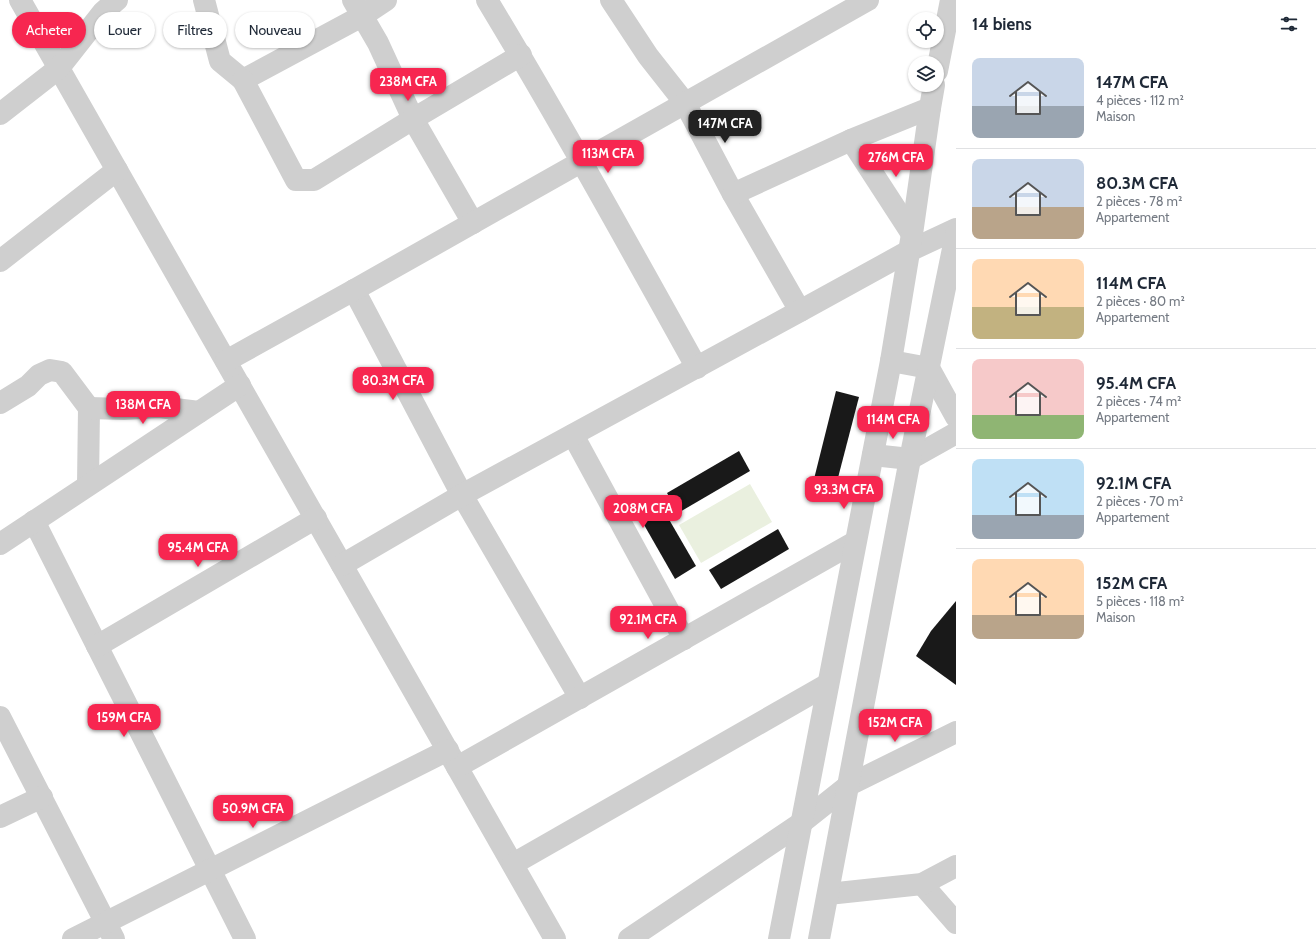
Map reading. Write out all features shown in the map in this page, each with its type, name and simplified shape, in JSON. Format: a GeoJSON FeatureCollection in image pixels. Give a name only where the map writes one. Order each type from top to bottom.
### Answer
{"type":"FeatureCollection","features":[{"type":"Feature","properties":{"kind":"street"},"geometry":{"type":"LineString","coordinates":[[20,0],[555,939]]}},
{"type":"Feature","properties":{"kind":"street"},"geometry":{"type":"LineString","coordinates":[[0,114],[59,68],[103,12],[117,0]]}},
{"type":"Feature","properties":{"kind":"street"},"geometry":{"type":"LineString","coordinates":[[204,0],[220,61],[243,80],[296,180],[314,180],[521,55]]}},
{"type":"Feature","properties":{"kind":"street"},"geometry":{"type":"LineString","coordinates":[[243,80],[357,8],[386,0]]}},
{"type":"Feature","properties":{"kind":"street"},"geometry":{"type":"LineString","coordinates":[[487,0],[521,55],[582,162],[696,368]]}},
{"type":"Feature","properties":{"kind":"street"},"geometry":{"type":"LineString","coordinates":[[611,0],[648,56],[685,103],[733,194],[800,311]]}},
{"type":"Feature","properties":{"kind":"street"},"geometry":{"type":"LineString","coordinates":[[226,361],[868,0]]}},
{"type":"Feature","properties":{"kind":"street"},"geometry":{"type":"LineString","coordinates":[[940,56],[951,0]]}},
{"type":"Feature","properties":{"kind":"street"},"geometry":{"type":"LineString","coordinates":[[357,8],[378,44],[413,119],[474,222]]}},
{"type":"Feature","properties":{"kind":"street"},"geometry":{"type":"LineString","coordinates":[[779,939],[800,824],[891,361],[911,243],[933,92]]}},
{"type":"Feature","properties":{"kind":"street"},"geometry":{"type":"LineString","coordinates":[[733,194],[851,140],[930,108]]}},
{"type":"Feature","properties":{"kind":"street"},"geometry":{"type":"LineString","coordinates":[[851,140],[911,243]]}},
{"type":"Feature","properties":{"kind":"street"},"geometry":{"type":"LineString","coordinates":[[0,261],[117,170]]}},
{"type":"Feature","properties":{"kind":"street"},"geometry":{"type":"LineString","coordinates":[[342,565],[462,495],[800,311],[911,243],[956,229]]}},
{"type":"Feature","properties":{"kind":"street"},"geometry":{"type":"LineString","coordinates":[[819,939],[910,459],[956,234]]}},
{"type":"Feature","properties":{"kind":"street"},"geometry":{"type":"LineString","coordinates":[[354,290],[462,495],[580,698]]}},
{"type":"Feature","properties":{"kind":"street"},"geometry":{"type":"LineString","coordinates":[[891,361],[929,368]]}},
{"type":"Feature","properties":{"kind":"street"},"geometry":{"type":"LineString","coordinates":[[929,368],[956,417]]}},
{"type":"Feature","properties":{"kind":"street"},"geometry":{"type":"LineString","coordinates":[[0,403],[28,386],[39,375],[50,370],[62,372],[89,408],[88,485]]}},
{"type":"Feature","properties":{"kind":"street"},"geometry":{"type":"LineString","coordinates":[[0,544],[240,385]]}},
{"type":"Feature","properties":{"kind":"street"},"geometry":{"type":"LineString","coordinates":[[89,408],[124,409],[159,407],[199,412]]}},
{"type":"Feature","properties":{"kind":"street"},"geometry":{"type":"LineString","coordinates":[[872,455],[910,459],[956,433]]}},
{"type":"Feature","properties":{"kind":"street"},"geometry":{"type":"LineString","coordinates":[[572,435],[684,639]]}},
{"type":"Feature","properties":{"kind":"street"},"geometry":{"type":"LineString","coordinates":[[97,646],[316,518]]}},
{"type":"Feature","properties":{"kind":"street"},"geometry":{"type":"LineString","coordinates":[[34,521],[245,939]]}},
{"type":"Feature","properties":{"kind":"street"},"geometry":{"type":"LineString","coordinates":[[74,939],[110,931],[210,870],[580,698],[855,542]]}},
{"type":"Feature","properties":{"kind":"street"},"geometry":{"type":"LineString","coordinates":[[513,864],[828,684]]}},
{"type":"Feature","properties":{"kind":"street"},"geometry":{"type":"LineString","coordinates":[[0,717],[110,931]]}},
{"type":"Feature","properties":{"kind":"street"},"geometry":{"type":"LineString","coordinates":[[629,939],[800,824],[848,785],[956,732]]}},
{"type":"Feature","properties":{"kind":"street"},"geometry":{"type":"LineString","coordinates":[[0,817],[42,797]]}},
{"type":"Feature","properties":{"kind":"street"},"geometry":{"type":"LineString","coordinates":[[828,894],[922,884],[956,866]]}},
{"type":"Feature","properties":{"kind":"street"},"geometry":{"type":"LineString","coordinates":[[922,884],[956,923]]}},
{"type":"Feature","properties":{"kind":"green space"},"geometry":{"type":"Polygon","coordinates":[[[750,484],[772,522],[701,563],[679,525],[750,484]]]}},
{"type":"Feature","properties":{"kind":"building"},"geometry":{"type":"Polygon","coordinates":[[[836,391],[859,397],[833,497],[811,491],[836,391]]]}},
{"type":"Feature","properties":{"kind":"building"},"geometry":{"type":"Polygon","coordinates":[[[739,451],[750,471],[678,513],[667,493],[739,451]]]}},
{"type":"Feature","properties":{"kind":"building"},"geometry":{"type":"Polygon","coordinates":[[[656,497],[696,566],[675,579],[635,509],[656,497]]]}},
{"type":"Feature","properties":{"kind":"building"},"geometry":{"type":"Polygon","coordinates":[[[778,529],[789,549],[721,589],[709,570],[778,529]]]}},
{"type":"Feature","properties":{"kind":"building"},"geometry":{"type":"Polygon","coordinates":[[[956,601],[956,685],[916,656],[931,631],[956,601]]]}}]}
